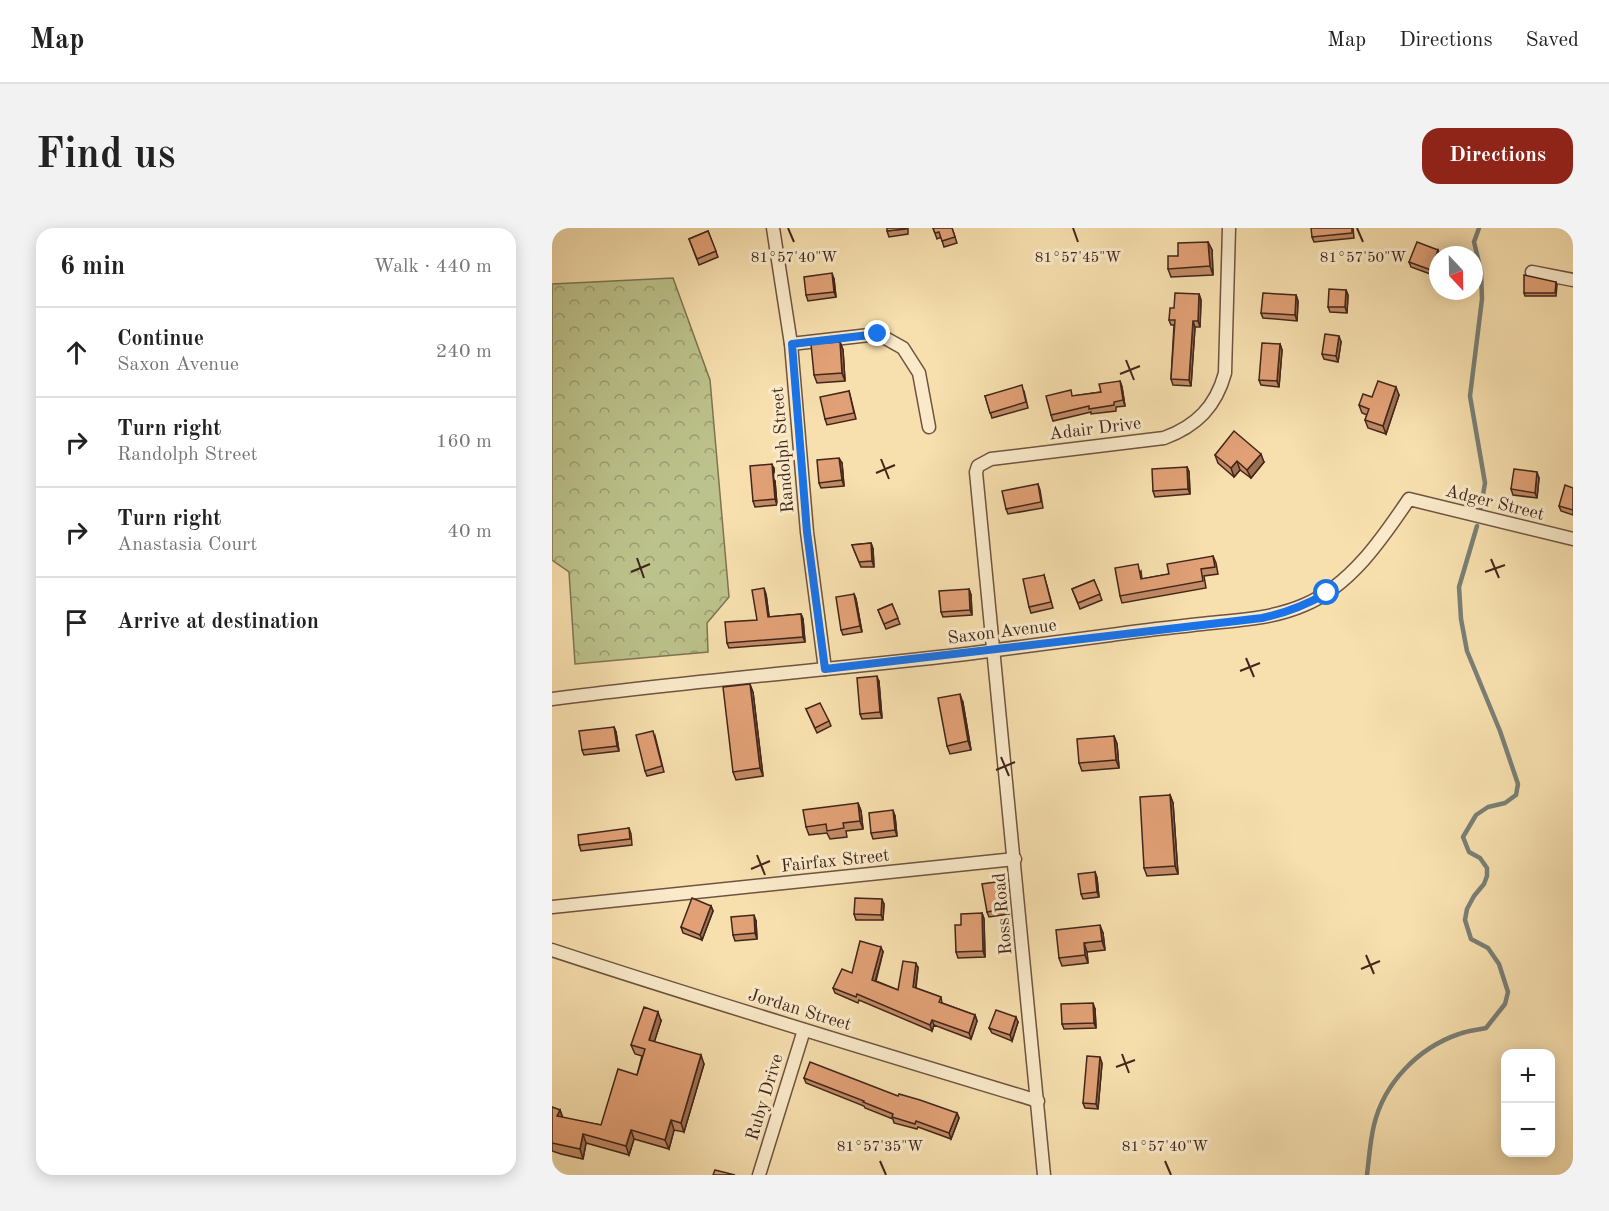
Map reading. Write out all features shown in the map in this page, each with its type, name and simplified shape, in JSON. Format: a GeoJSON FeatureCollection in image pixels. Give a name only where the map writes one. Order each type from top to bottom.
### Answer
{"type":"FeatureCollection","features":[{"type":"Feature","properties":{"kind":"street","name":"Randolph Street"},"geometry":{"type":"LineString","coordinates":[[773,228],[792,344],[807,532],[825,669]]}},
{"type":"Feature","properties":{"kind":"street","name":"Adair Drive"},"geometry":{"type":"LineString","coordinates":[[993,650],[976,472],[978,466],[1000,458],[1164,438],[1181,432],[1197,422],[1209,409],[1222,387],[1225,372],[1229,228]]}},
{"type":"Feature","properties":{"kind":"street"},"geometry":{"type":"LineString","coordinates":[[1532,272],[1573,280]]}},
{"type":"Feature","properties":{"kind":"street"},"geometry":{"type":"LineString","coordinates":[[792,344],[878,334],[903,348],[919,373],[929,428]]}},
{"type":"Feature","properties":{"kind":"street","name":"Saxon Avenue"},"geometry":{"type":"LineString","coordinates":[[552,699],[993,650],[1152,629],[1262,618],[1285,613],[1307,605],[1327,593],[1345,578],[1391,525],[1409,500]]}},
{"type":"Feature","properties":{"kind":"street","name":"Adger Street"},"geometry":{"type":"LineString","coordinates":[[1409,500],[1573,539]]}},
{"type":"Feature","properties":{"kind":"street","name":"Ross Road"},"geometry":{"type":"LineString","coordinates":[[993,650],[1044,1175]]}},
{"type":"Feature","properties":{"kind":"street","name":"Fairfax Street"},"geometry":{"type":"LineString","coordinates":[[552,907],[1015,859]]}},
{"type":"Feature","properties":{"kind":"street","name":"Jordan Street"},"geometry":{"type":"LineString","coordinates":[[552,950],[1038,1101]]}},
{"type":"Feature","properties":{"kind":"street","name":"Ruby Drive"},"geometry":{"type":"LineString","coordinates":[[759,1175],[804,1030]]}},
{"type":"Feature","properties":{"kind":"green space"},"geometry":{"type":"Polygon","coordinates":[[[673,278],[710,380],[729,597],[707,623],[708,652],[575,664],[569,572],[552,560],[552,284],[673,278]]]}},
{"type":"Feature","properties":{"kind":"building"},"geometry":{"type":"Polygon","coordinates":[[[887,228],[906,228],[906,229],[887,231],[887,228]]]}},
{"type":"Feature","properties":{"kind":"building"},"geometry":{"type":"Polygon","coordinates":[[[933,228],[952,228],[955,237],[942,241],[939,232],[935,233],[933,228]]]}},
{"type":"Feature","properties":{"kind":"building"},"geometry":{"type":"Polygon","coordinates":[[[1311,228],[1352,228],[1352,233],[1312,237],[1311,228]]]}},
{"type":"Feature","properties":{"kind":"building"},"geometry":{"type":"Polygon","coordinates":[[[708,231],[716,251],[697,259],[689,239],[708,231]]]}},
{"type":"Feature","properties":{"kind":"building"},"geometry":{"type":"Polygon","coordinates":[[[1208,242],[1210,266],[1168,269],[1168,256],[1178,256],[1178,243],[1208,242]]]}},
{"type":"Feature","properties":{"kind":"building"},"geometry":{"type":"Polygon","coordinates":[[[1417,242],[1429,247],[1429,269],[1409,262],[1417,242]]]}},
{"type":"Feature","properties":{"kind":"building"},"geometry":{"type":"Polygon","coordinates":[[[832,273],[834,292],[806,295],[804,277],[832,273]]]}},
{"type":"Feature","properties":{"kind":"building"},"geometry":{"type":"Polygon","coordinates":[[[1524,275],[1556,282],[1555,293],[1524,293],[1524,275]]]}},
{"type":"Feature","properties":{"kind":"building"},"geometry":{"type":"Polygon","coordinates":[[[1329,289],[1346,290],[1345,307],[1328,307],[1329,289]]]}},
{"type":"Feature","properties":{"kind":"building"},"geometry":{"type":"Polygon","coordinates":[[[1175,293],[1199,294],[1198,321],[1193,321],[1189,380],[1171,379],[1175,320],[1169,320],[1170,308],[1174,308],[1175,293]]]}},
{"type":"Feature","properties":{"kind":"building"},"geometry":{"type":"Polygon","coordinates":[[[1263,293],[1296,295],[1295,315],[1261,313],[1263,293]]]}},
{"type":"Feature","properties":{"kind":"building"},"geometry":{"type":"Polygon","coordinates":[[[1325,334],[1339,336],[1336,356],[1322,354],[1325,334]]]}},
{"type":"Feature","properties":{"kind":"building"},"geometry":{"type":"Polygon","coordinates":[[[840,342],[842,373],[814,375],[811,344],[840,342]]]}},
{"type":"Feature","properties":{"kind":"building"},"geometry":{"type":"Polygon","coordinates":[[[1262,343],[1280,344],[1277,381],[1259,380],[1262,343]]]}},
{"type":"Feature","properties":{"kind":"building"},"geometry":{"type":"Polygon","coordinates":[[[1120,381],[1123,400],[1114,402],[1114,405],[1089,409],[1089,406],[1051,415],[1046,396],[1071,390],[1072,396],[1101,392],[1099,384],[1120,381]]]}},
{"type":"Feature","properties":{"kind":"building"},"geometry":{"type":"Polygon","coordinates":[[[1378,381],[1396,387],[1383,426],[1365,420],[1369,409],[1359,405],[1363,394],[1372,397],[1378,381]]]}},
{"type":"Feature","properties":{"kind":"building"},"geometry":{"type":"Polygon","coordinates":[[[1022,385],[1026,402],[990,413],[985,396],[1022,385]]]}},
{"type":"Feature","properties":{"kind":"building"},"geometry":{"type":"Polygon","coordinates":[[[849,391],[854,413],[825,419],[820,397],[849,391]]]}},
{"type":"Feature","properties":{"kind":"building"},"geometry":{"type":"Polygon","coordinates":[[[1234,431],[1261,454],[1247,470],[1237,461],[1231,468],[1215,455],[1234,431]]]}},
{"type":"Feature","properties":{"kind":"building"},"geometry":{"type":"Polygon","coordinates":[[[839,458],[842,480],[819,483],[817,460],[839,458]]]}},
{"type":"Feature","properties":{"kind":"building"},"geometry":{"type":"Polygon","coordinates":[[[772,464],[775,499],[753,501],[750,466],[772,464]]]}},
{"type":"Feature","properties":{"kind":"building"},"geometry":{"type":"Polygon","coordinates":[[[1187,467],[1188,489],[1153,491],[1152,469],[1187,467]]]}},
{"type":"Feature","properties":{"kind":"building"},"geometry":{"type":"Polygon","coordinates":[[[1514,469],[1537,472],[1535,493],[1511,489],[1514,469]]]}},
{"type":"Feature","properties":{"kind":"building"},"geometry":{"type":"Polygon","coordinates":[[[1038,484],[1041,502],[1006,509],[1002,491],[1038,484]]]}},
{"type":"Feature","properties":{"kind":"building"},"geometry":{"type":"Polygon","coordinates":[[[1565,485],[1573,488],[1573,510],[1559,506],[1565,485]]]}},
{"type":"Feature","properties":{"kind":"building"},"geometry":{"type":"Polygon","coordinates":[[[871,543],[872,561],[859,562],[852,545],[871,543]]]}},
{"type":"Feature","properties":{"kind":"building"},"geometry":{"type":"Polygon","coordinates":[[[1213,556],[1215,567],[1201,569],[1203,581],[1120,596],[1115,568],[1138,564],[1141,579],[1169,574],[1167,564],[1213,556]]]}},
{"type":"Feature","properties":{"kind":"building"},"geometry":{"type":"Polygon","coordinates":[[[1044,575],[1051,602],[1029,607],[1023,579],[1044,575]]]}},
{"type":"Feature","properties":{"kind":"building"},"geometry":{"type":"Polygon","coordinates":[[[1094,580],[1100,594],[1078,603],[1072,589],[1094,580]]]}},
{"type":"Feature","properties":{"kind":"building"},"geometry":{"type":"Polygon","coordinates":[[[764,588],[768,617],[801,614],[803,637],[727,643],[725,622],[757,620],[752,590],[764,588]]]}},
{"type":"Feature","properties":{"kind":"building"},"geometry":{"type":"Polygon","coordinates":[[[969,589],[970,610],[941,612],[939,591],[969,589]]]}},
{"type":"Feature","properties":{"kind":"building"},"geometry":{"type":"Polygon","coordinates":[[[854,594],[860,626],[841,630],[836,597],[854,594]]]}},
{"type":"Feature","properties":{"kind":"building"},"geometry":{"type":"Polygon","coordinates":[[[892,604],[898,618],[884,624],[878,610],[892,604]]]}},
{"type":"Feature","properties":{"kind":"building"},"geometry":{"type":"Polygon","coordinates":[[[877,676],[880,712],[860,714],[857,678],[877,676]]]}},
{"type":"Feature","properties":{"kind":"building"},"geometry":{"type":"Polygon","coordinates":[[[750,684],[760,768],[733,772],[723,687],[750,684]]]}},
{"type":"Feature","properties":{"kind":"building"},"geometry":{"type":"Polygon","coordinates":[[[960,694],[968,741],[947,746],[938,698],[960,694]]]}},
{"type":"Feature","properties":{"kind":"building"},"geometry":{"type":"Polygon","coordinates":[[[820,703],[829,721],[815,728],[806,709],[820,703]]]}},
{"type":"Feature","properties":{"kind":"building"},"geometry":{"type":"Polygon","coordinates":[[[614,727],[617,746],[582,750],[579,731],[614,727]]]}},
{"type":"Feature","properties":{"kind":"building"},"geometry":{"type":"Polygon","coordinates":[[[653,731],[662,766],[645,771],[636,735],[653,731]]]}},
{"type":"Feature","properties":{"kind":"building"},"geometry":{"type":"Polygon","coordinates":[[[1114,736],[1116,760],[1079,763],[1077,739],[1114,736]]]}},
{"type":"Feature","properties":{"kind":"building"},"geometry":{"type":"Polygon","coordinates":[[[1170,795],[1175,866],[1144,868],[1140,797],[1170,795]]]}},
{"type":"Feature","properties":{"kind":"building"},"geometry":{"type":"Polygon","coordinates":[[[858,803],[860,821],[843,823],[844,828],[827,831],[826,824],[806,827],[803,810],[858,803]]]}},
{"type":"Feature","properties":{"kind":"building"},"geometry":{"type":"Polygon","coordinates":[[[893,810],[895,830],[871,833],[869,813],[893,810]]]}},
{"type":"Feature","properties":{"kind":"building"},"geometry":{"type":"Polygon","coordinates":[[[629,828],[630,839],[579,845],[578,835],[629,828]]]}},
{"type":"Feature","properties":{"kind":"building"},"geometry":{"type":"Polygon","coordinates":[[[1095,872],[1097,892],[1081,894],[1078,874],[1095,872]]]}},
{"type":"Feature","properties":{"kind":"building"},"geometry":{"type":"Polygon","coordinates":[[[1002,881],[1007,908],[987,912],[982,884],[1002,881]]]}},
{"type":"Feature","properties":{"kind":"building"},"geometry":{"type":"Polygon","coordinates":[[[692,898],[711,906],[700,935],[681,927],[692,898]]]}},
{"type":"Feature","properties":{"kind":"building"},"geometry":{"type":"Polygon","coordinates":[[[855,898],[882,899],[881,915],[854,914],[855,898]]]}},
{"type":"Feature","properties":{"kind":"building"},"geometry":{"type":"Polygon","coordinates":[[[982,913],[983,951],[956,952],[955,925],[961,925],[961,914],[982,913]]]}},
{"type":"Feature","properties":{"kind":"building"},"geometry":{"type":"Polygon","coordinates":[[[754,915],[755,933],[733,935],[731,917],[754,915]]]}},
{"type":"Feature","properties":{"kind":"building"},"geometry":{"type":"Polygon","coordinates":[[[1100,925],[1102,941],[1084,943],[1085,955],[1059,958],[1056,930],[1100,925]]]}},
{"type":"Feature","properties":{"kind":"building"},"geometry":{"type":"Polygon","coordinates":[[[860,941],[881,947],[872,980],[898,990],[903,961],[916,963],[913,987],[941,997],[939,1002],[975,1015],[969,1033],[932,1020],[930,1025],[857,994],[856,997],[833,988],[842,969],[852,973],[860,941]]]}},
{"type":"Feature","properties":{"kind":"building"},"geometry":{"type":"Polygon","coordinates":[[[1093,1003],[1094,1023],[1062,1024],[1061,1004],[1093,1003]]]}},
{"type":"Feature","properties":{"kind":"building"},"geometry":{"type":"Polygon","coordinates":[[[644,1007],[658,1012],[649,1040],[701,1055],[681,1123],[671,1120],[665,1140],[631,1130],[626,1146],[583,1134],[580,1149],[552,1143],[552,1107],[560,1110],[557,1116],[601,1125],[618,1069],[637,1075],[645,1049],[631,1045],[644,1007]]]}},
{"type":"Feature","properties":{"kind":"building"},"geometry":{"type":"Polygon","coordinates":[[[996,1010],[1016,1017],[1010,1035],[989,1028],[996,1010]]]}},
{"type":"Feature","properties":{"kind":"building"},"geometry":{"type":"Polygon","coordinates":[[[1087,1056],[1100,1057],[1096,1104],[1083,1103],[1087,1056]]]}},
{"type":"Feature","properties":{"kind":"building"},"geometry":{"type":"Polygon","coordinates":[[[810,1062],[898,1096],[899,1094],[920,1100],[957,1113],[949,1133],[916,1121],[915,1124],[892,1117],[893,1114],[864,1101],[804,1078],[810,1062]]]}},
{"type":"Feature","properties":{"kind":"building"},"geometry":{"type":"Polygon","coordinates":[[[715,1170],[735,1175],[713,1175],[715,1170]]]}},
{"type":"Feature","properties":{"kind":"waterway"},"geometry":{"type":"LineString","coordinates":[[1479,228],[1474,242],[1481,271],[1482,299],[1470,396],[1485,483],[1481,507]]}},
{"type":"Feature","properties":{"kind":"waterway"},"geometry":{"type":"LineString","coordinates":[[1367,1175],[1374,1125],[1394,1081],[1430,1048],[1459,1034],[1486,1028],[1505,1004],[1508,992],[1499,964],[1488,948],[1471,939],[1465,920],[1467,909],[1484,884],[1487,868],[1480,858],[1469,852],[1463,837],[1476,815],[1488,807],[1505,803],[1516,795],[1518,784],[1500,731],[1467,651],[1461,619],[1459,587],[1477,526]]}},
{"type":"Feature","properties":{"kind":"route"},"geometry":{"type":"LineString","coordinates":[[878,334],[792,344],[807,532],[825,669],[967,654],[1152,629],[1262,618],[1307,605],[1327,593]]}}]}
